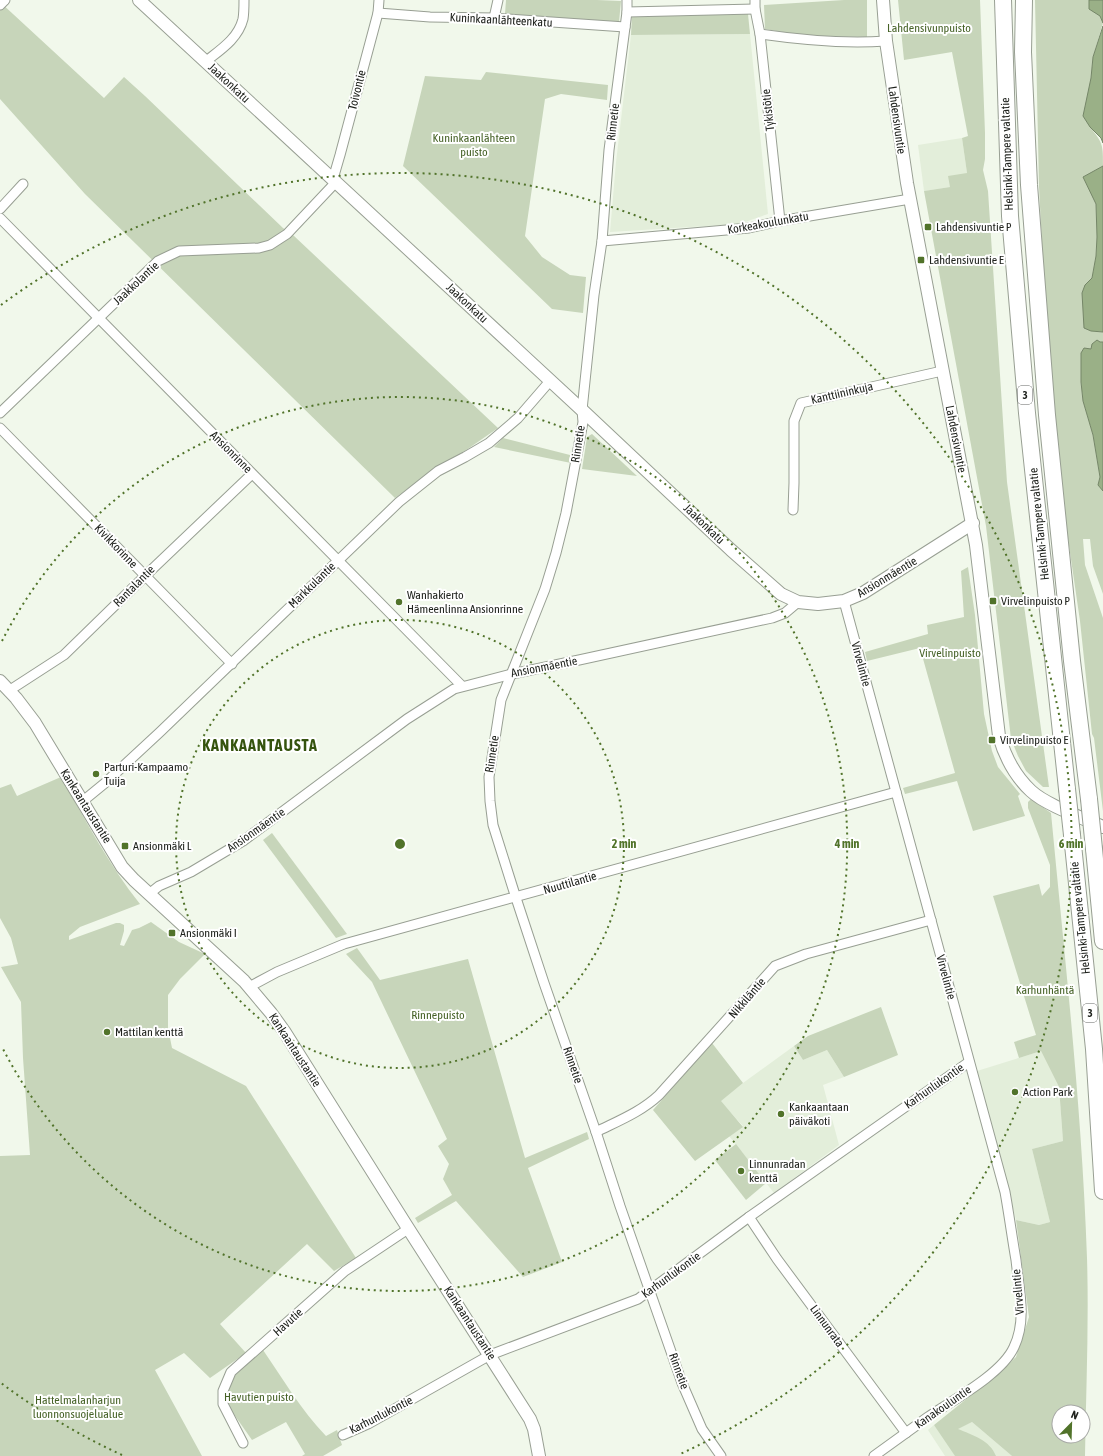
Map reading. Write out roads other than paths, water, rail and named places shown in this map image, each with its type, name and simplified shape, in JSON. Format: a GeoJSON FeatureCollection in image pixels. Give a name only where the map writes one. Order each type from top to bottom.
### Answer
{"type":"FeatureCollection","features":[{"type":"Feature","properties":{"kind":"highway","name":"Helsinki-Tampere valtatie"},"geometry":{"type":"LineString","coordinates":[[1003,0],[1010,216],[1027,413],[1094,1049],[1103,1191]]}},
{"type":"Feature","properties":{"kind":"highway","name":"Helsinki-Tampere valtatie"},"geometry":{"type":"LineString","coordinates":[[1024,0],[1023,52],[1029,185],[1047,407],[1072,661],[1089,799],[1103,941]]}},
{"type":"Feature","properties":{"kind":"street"},"geometry":{"type":"LineString","coordinates":[[0,5],[5,0]]}},
{"type":"Feature","properties":{"kind":"street","name":"Jaakonkatu"},"geometry":{"type":"LineString","coordinates":[[138,0],[582,410],[731,550],[781,594],[798,602]]}},
{"type":"Feature","properties":{"kind":"street"},"geometry":{"type":"LineString","coordinates":[[205,62],[234,38],[239,30],[243,18],[244,0]]}},
{"type":"Feature","properties":{"kind":"street","name":"Toivontie"},"geometry":{"type":"LineString","coordinates":[[334,181],[378,13],[379,0]]}},
{"type":"Feature","properties":{"kind":"street"},"geometry":{"type":"LineString","coordinates":[[494,18],[498,0]]}},
{"type":"Feature","properties":{"kind":"street","name":"Rinnetie"},"geometry":{"type":"LineString","coordinates":[[627,0],[627,12],[609,150],[602,242],[594,295],[582,422],[576,460],[566,513],[556,553],[545,588],[501,700],[489,777],[493,825],[544,983],[620,1206],[651,1290],[682,1383],[702,1429],[721,1456]]}},
{"type":"Feature","properties":{"kind":"street","name":"Lahdensivuntie"},"geometry":{"type":"LineString","coordinates":[[882,0],[886,41],[910,199],[942,371],[973,523],[987,627],[999,736],[1003,751],[1013,769],[1032,792],[1044,800],[1103,827]]}},
{"type":"Feature","properties":{"kind":"street"},"geometry":{"type":"LineString","coordinates":[[627,12],[755,4]]}},
{"type":"Feature","properties":{"kind":"street","name":"Tykistötie"},"geometry":{"type":"LineString","coordinates":[[755,4],[760,34],[780,221]]}},
{"type":"Feature","properties":{"kind":"street","name":"Kuninkaanlähteenkatu"},"geometry":{"type":"LineString","coordinates":[[378,13],[430,17],[494,18],[625,27]]}},
{"type":"Feature","properties":{"kind":"street"},"geometry":{"type":"LineString","coordinates":[[760,34],[798,40],[886,41]]}},
{"type":"Feature","properties":{"kind":"street","name":"Jaakkolantie"},"geometry":{"type":"LineString","coordinates":[[0,413],[158,261],[179,251],[259,248],[276,241],[287,234],[334,181]]}},
{"type":"Feature","properties":{"kind":"street"},"geometry":{"type":"LineString","coordinates":[[0,209],[23,184]]}},
{"type":"Feature","properties":{"kind":"street","name":"Korkeakoulunkatu"},"geometry":{"type":"LineString","coordinates":[[602,242],[749,228],[780,221],[910,199]]}},
{"type":"Feature","properties":{"kind":"street","name":"Ansionrinne"},"geometry":{"type":"LineString","coordinates":[[0,218],[462,686]]}},
{"type":"Feature","properties":{"kind":"street","name":"Kanttiininkuja"},"geometry":{"type":"LineString","coordinates":[[793,510],[794,421],[801,403],[942,371]]}},
{"type":"Feature","properties":{"kind":"street","name":"Markkulantie"},"geometry":{"type":"LineString","coordinates":[[83,801],[106,783],[232,664],[399,502],[438,471],[465,458],[489,443],[518,418],[550,381]]}},
{"type":"Feature","properties":{"kind":"street","name":"Kivikkorinne"},"geometry":{"type":"LineString","coordinates":[[0,428],[232,664]]}},
{"type":"Feature","properties":{"kind":"street","name":"Rantalantie"},"geometry":{"type":"LineString","coordinates":[[10,690],[64,655],[252,474]]}},
{"type":"Feature","properties":{"kind":"street","name":"Ansionmäentie"},"geometry":{"type":"LineString","coordinates":[[149,894],[159,886],[191,872],[243,841],[407,719],[454,689],[512,674],[772,618],[785,612],[798,602],[818,604],[844,601],[863,593],[973,523]]}},
{"type":"Feature","properties":{"kind":"street","name":"Virvelintie"},"geometry":{"type":"LineString","coordinates":[[844,601],[1004,1192],[1020,1290],[1021,1314],[1017,1340],[1010,1355]]}},
{"type":"Feature","properties":{"kind":"street","name":"Kankaantaustantie"},"geometry":{"type":"LineString","coordinates":[[0,681],[10,690],[35,723],[122,867],[134,880],[250,987],[284,1031],[408,1229],[530,1419],[534,1429],[539,1456]]}},
{"type":"Feature","properties":{"kind":"street","name":"Nuuttilantie"},"geometry":{"type":"LineString","coordinates":[[250,987],[277,972],[344,944],[516,898],[896,792]]}},
{"type":"Feature","properties":{"kind":"street","name":"Nikkiläntie"},"geometry":{"type":"LineString","coordinates":[[596,1132],[640,1111],[659,1096],[775,966],[806,954],[931,920]]}},
{"type":"Feature","properties":{"kind":"street","name":"Karhunlukontie"},"geometry":{"type":"LineString","coordinates":[[343,1435],[375,1420],[490,1355],[638,1299],[749,1218],[969,1062]]}},
{"type":"Feature","properties":{"kind":"street","name":"Linnunrata"},"geometry":{"type":"LineString","coordinates":[[749,1218],[777,1259],[906,1433]]}},
{"type":"Feature","properties":{"kind":"street","name":"Havutie"},"geometry":{"type":"LineString","coordinates":[[243,1443],[224,1404],[223,1391],[231,1372],[345,1271],[408,1229]]}},
{"type":"Feature","properties":{"kind":"street","name":"Kanakouluntie"},"geometry":{"type":"LineString","coordinates":[[874,1456],[984,1379],[999,1367],[1010,1355]]}},
{"type":"Feature","properties":{"kind":"place","name":"Lahdensivuntie P"},"geometry":{"type":"Point","coordinates":[928,227]}},
{"type":"Feature","properties":{"kind":"place","name":"Lahdensivuntie E"},"geometry":{"type":"Point","coordinates":[921,260]}},
{"type":"Feature","properties":{"kind":"place","name":"Virvelinpuisto P"},"geometry":{"type":"Point","coordinates":[993,601]}},
{"type":"Feature","properties":{"kind":"place","name":"Wanhakierto Hämeenlinna Ansionrinne"},"geometry":{"type":"Point","coordinates":[399,602]}},
{"type":"Feature","properties":{"kind":"place","name":"Virvelinpuisto E"},"geometry":{"type":"Point","coordinates":[992,740]}},
{"type":"Feature","properties":{"kind":"place","name":"Parturi-Kampaamo Tuija"},"geometry":{"type":"Point","coordinates":[96,774]}},
{"type":"Feature","properties":{"kind":"place","name":"Ansionmäki L"},"geometry":{"type":"Point","coordinates":[125,846]}},
{"type":"Feature","properties":{"kind":"place","name":"Ansionmäki I"},"geometry":{"type":"Point","coordinates":[172,933]}},
{"type":"Feature","properties":{"kind":"place","name":"Mattilan kenttä"},"geometry":{"type":"Point","coordinates":[107,1032]}},
{"type":"Feature","properties":{"kind":"place","name":"Action Park"},"geometry":{"type":"Point","coordinates":[1015,1092]}},
{"type":"Feature","properties":{"kind":"place","name":"Kankaantaan päiväkoti"},"geometry":{"type":"Point","coordinates":[781,1114]}},
{"type":"Feature","properties":{"kind":"place","name":"Linnunradan kenttä"},"geometry":{"type":"Point","coordinates":[741,1171]}},
{"type":"Feature","properties":{"kind":"district","name":"KANKAANTAUSTA"},"geometry":{"type":"Point","coordinates":[260,745]}},
{"type":"Feature","properties":{"kind":"park label","name":"Lahdensivunpuisto"},"geometry":{"type":"Point","coordinates":[929,28]}},
{"type":"Feature","properties":{"kind":"park label","name":"Kuninkaanlähteen puisto"},"geometry":{"type":"Point","coordinates":[474,145]}},
{"type":"Feature","properties":{"kind":"park label","name":"Virvelinpuisto"},"geometry":{"type":"Point","coordinates":[950,653]}},
{"type":"Feature","properties":{"kind":"park label","name":"Karhunhäntä"},"geometry":{"type":"Point","coordinates":[1045,990]}},
{"type":"Feature","properties":{"kind":"park label","name":"Rinnepuisto"},"geometry":{"type":"Point","coordinates":[438,1015]}},
{"type":"Feature","properties":{"kind":"park label","name":"Havutien puisto"},"geometry":{"type":"Point","coordinates":[259,1397]}},
{"type":"Feature","properties":{"kind":"park label","name":"Hattelmalanharjun luonnonsuojelualue"},"geometry":{"type":"Point","coordinates":[78,1407]}}]}
